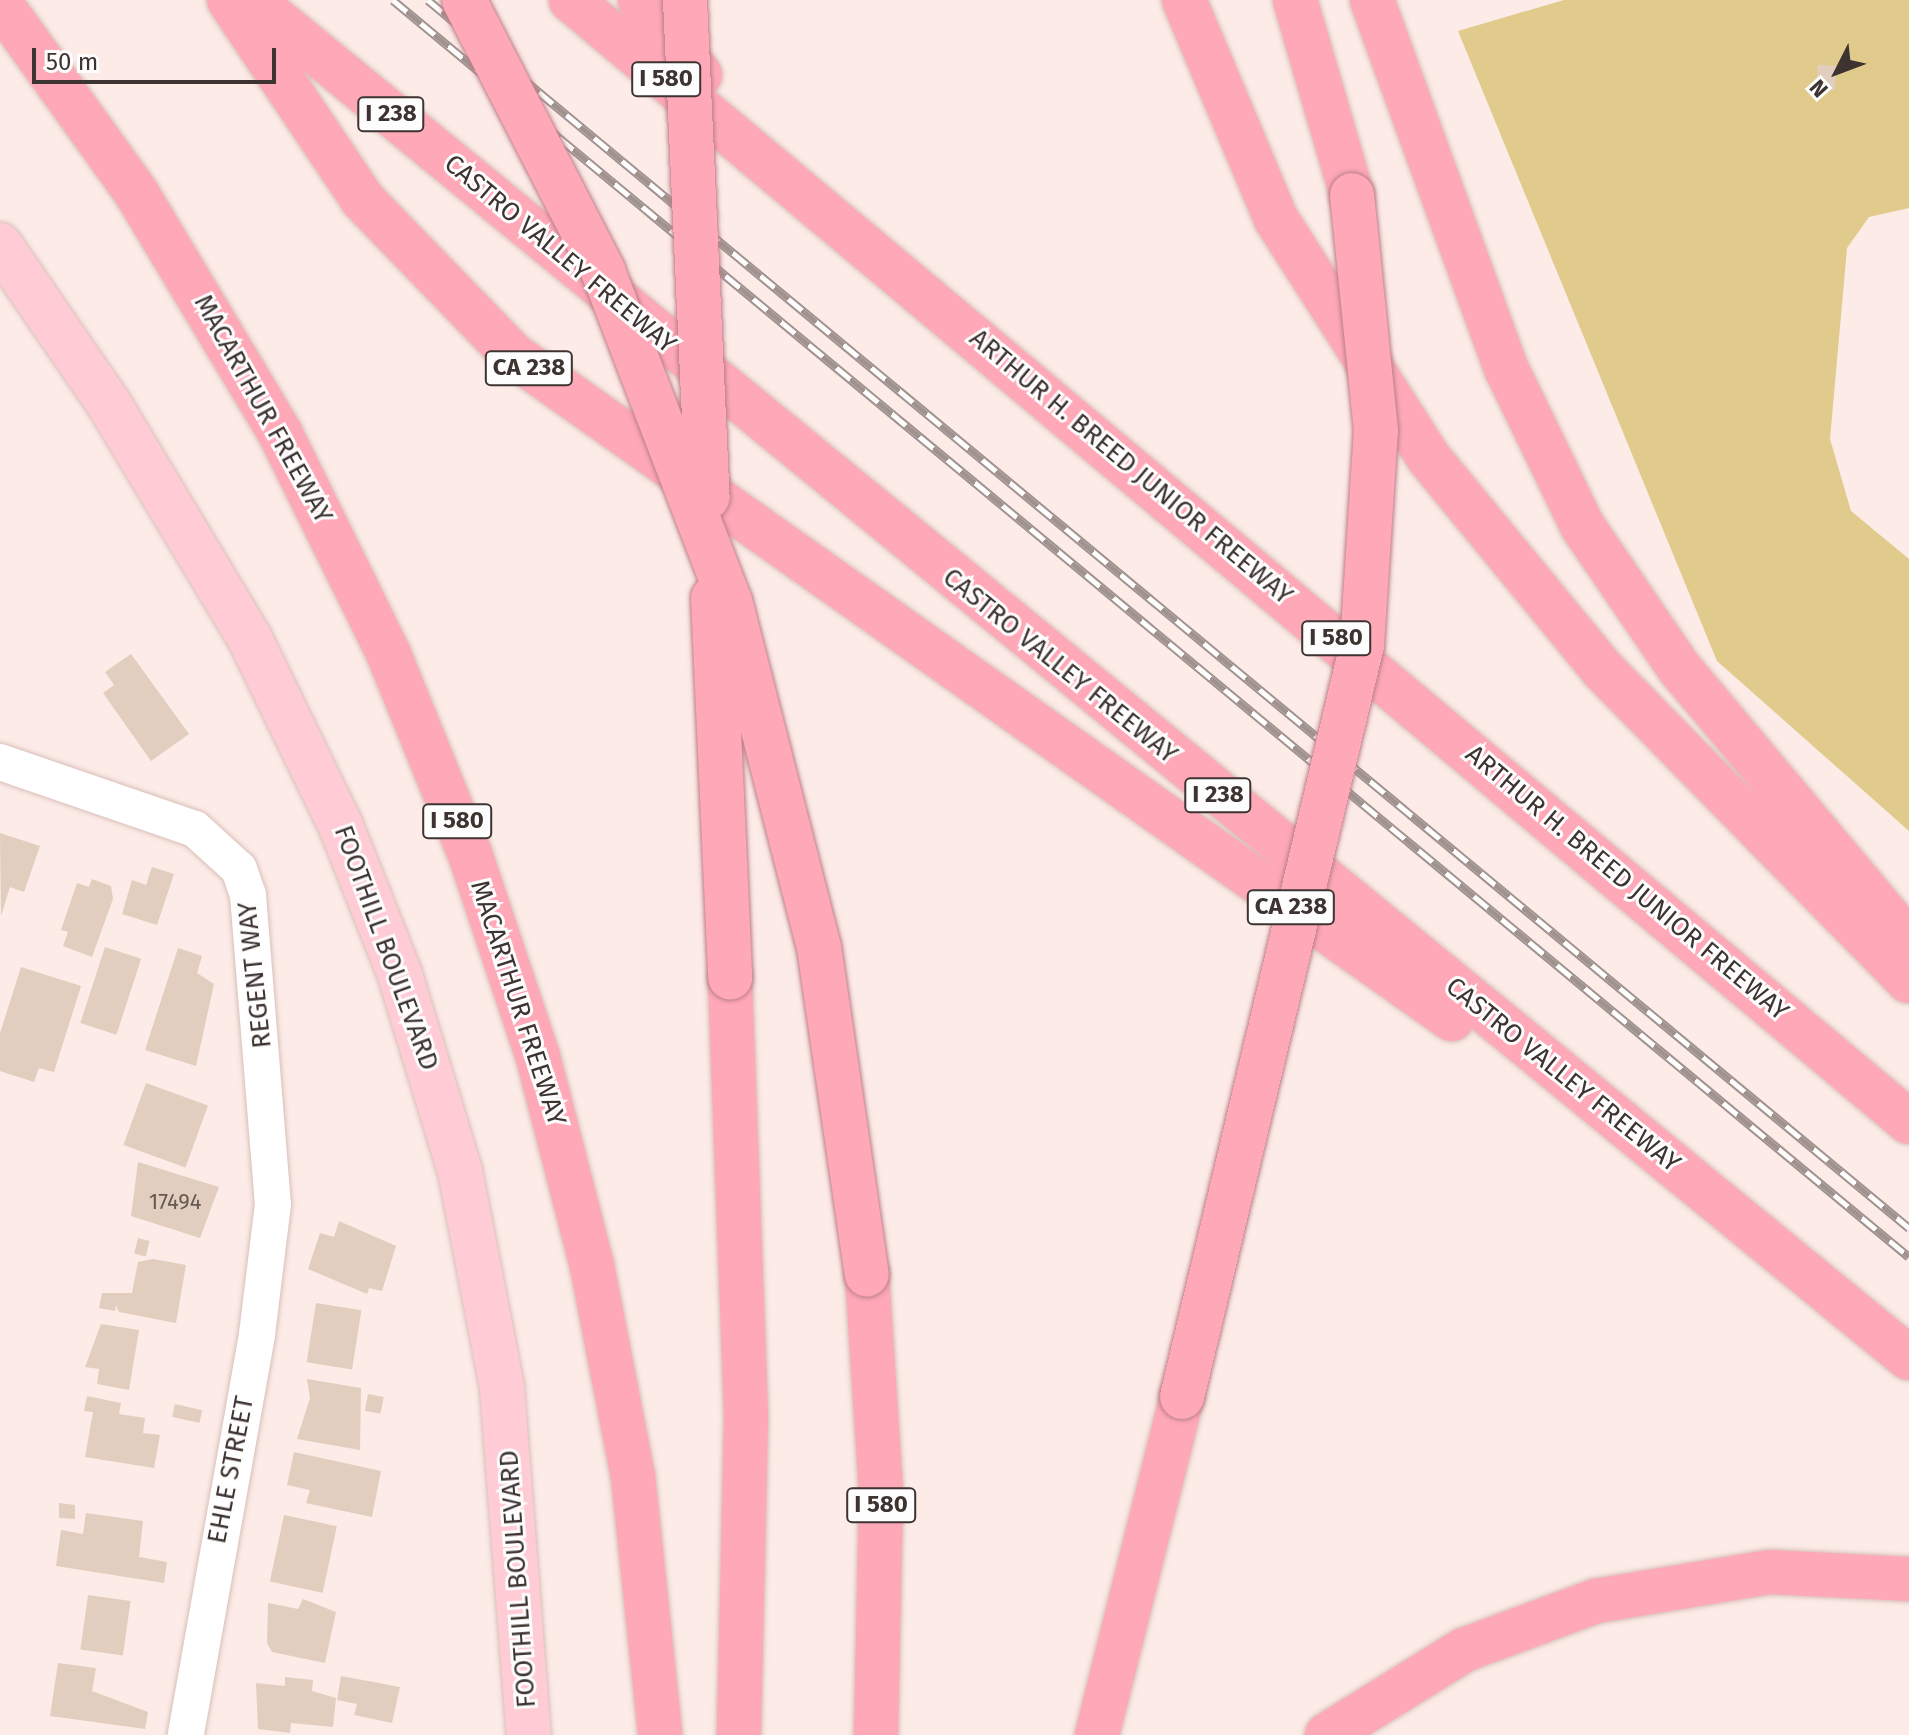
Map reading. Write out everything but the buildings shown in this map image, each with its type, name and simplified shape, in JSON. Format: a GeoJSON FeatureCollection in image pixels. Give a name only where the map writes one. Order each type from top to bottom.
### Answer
{"type":"FeatureCollection","features":[{"type":"Feature","properties":{"kind":"highway"},"geometry":{"type":"LineString","coordinates":[[229,0],[280,80]]}},
{"type":"Feature","properties":{"kind":"highway","name":"CA 238"},"geometry":{"type":"LineString","coordinates":[[244,0],[280,80],[386,229],[485,331],[558,391],[1743,1222]]}},
{"type":"Feature","properties":{"kind":"highway","name":"CASTRO VALLEY FREEWAY"},"geometry":{"type":"LineString","coordinates":[[252,0],[1909,1358]]}},
{"type":"Feature","properties":{"kind":"highway","name":"I 580"},"geometry":{"type":"LineString","coordinates":[[464,0],[603,271],[730,601],[819,947],[867,1275],[881,1494],[876,1735]]}},
{"type":"Feature","properties":{"kind":"highway","name":"ARTHUR H. BREED JUNIOR FREEWAY"},"geometry":{"type":"LineString","coordinates":[[571,0],[1909,1122]]}},
{"type":"Feature","properties":{"kind":"highway"},"geometry":{"type":"LineString","coordinates":[[640,0],[761,158]]}},
{"type":"Feature","properties":{"kind":"highway"},"geometry":{"type":"LineString","coordinates":[[685,0],[730,978],[746,1419],[739,1735]]}},
{"type":"Feature","properties":{"kind":"highway"},"geometry":{"type":"LineString","coordinates":[[1184,0],[1270,208],[1428,457],[1603,670],[1909,981]]}},
{"type":"Feature","properties":{"kind":"highway"},"geometry":{"type":"LineString","coordinates":[[1097,1735],[1182,1397],[1364,633],[1376,418],[1352,195],[1295,0]]}},
{"type":"Feature","properties":{"kind":"highway"},"geometry":{"type":"LineString","coordinates":[[1372,0],[1506,368],[1583,527],[1680,669],[1909,942]]}},
{"type":"Feature","properties":{"kind":"highway","name":"MACARTHUR FREEWAY"},"geometry":{"type":"LineString","coordinates":[[0,3],[137,194],[253,384],[360,590],[465,841],[538,1057],[592,1266],[633,1476],[660,1735]]}},
{"type":"Feature","properties":{"kind":"highway"},"geometry":{"type":"LineString","coordinates":[[1327,1735],[1464,1650],[1596,1601],[1758,1573],[1909,1579]]}},
{"type":"Feature","properties":{"kind":"main road","name":"FOOTHILL BOULEVARD"},"geometry":{"type":"LineString","coordinates":[[0,245],[109,404],[249,637],[334,810],[400,975],[460,1171],[502,1388],[529,1735]]}},
{"type":"Feature","properties":{"kind":"street","name":"REGENT WAY"},"geometry":{"type":"LineString","coordinates":[[0,762],[186,825],[239,869],[248,895],[273,1204]]}},
{"type":"Feature","properties":{"kind":"street","name":"EHLE STREET"},"geometry":{"type":"LineString","coordinates":[[186,1735],[257,1335],[273,1204]]}},
{"type":"Feature","properties":{"kind":"shaded area"},"geometry":{"type":"Polygon","coordinates":[[[1564,0],[1909,0],[1909,208],[1869,217],[1847,248],[1830,439],[1851,511],[1909,559],[1909,831],[1717,661],[1458,31],[1564,0]]]}},
{"type":"Feature","properties":{"kind":"railway"},"geometry":{"type":"LineString","coordinates":[[393,0],[1909,1257]]}},
{"type":"Feature","properties":{"kind":"railway"},"geometry":{"type":"LineString","coordinates":[[428,0],[1909,1228]]}}]}
